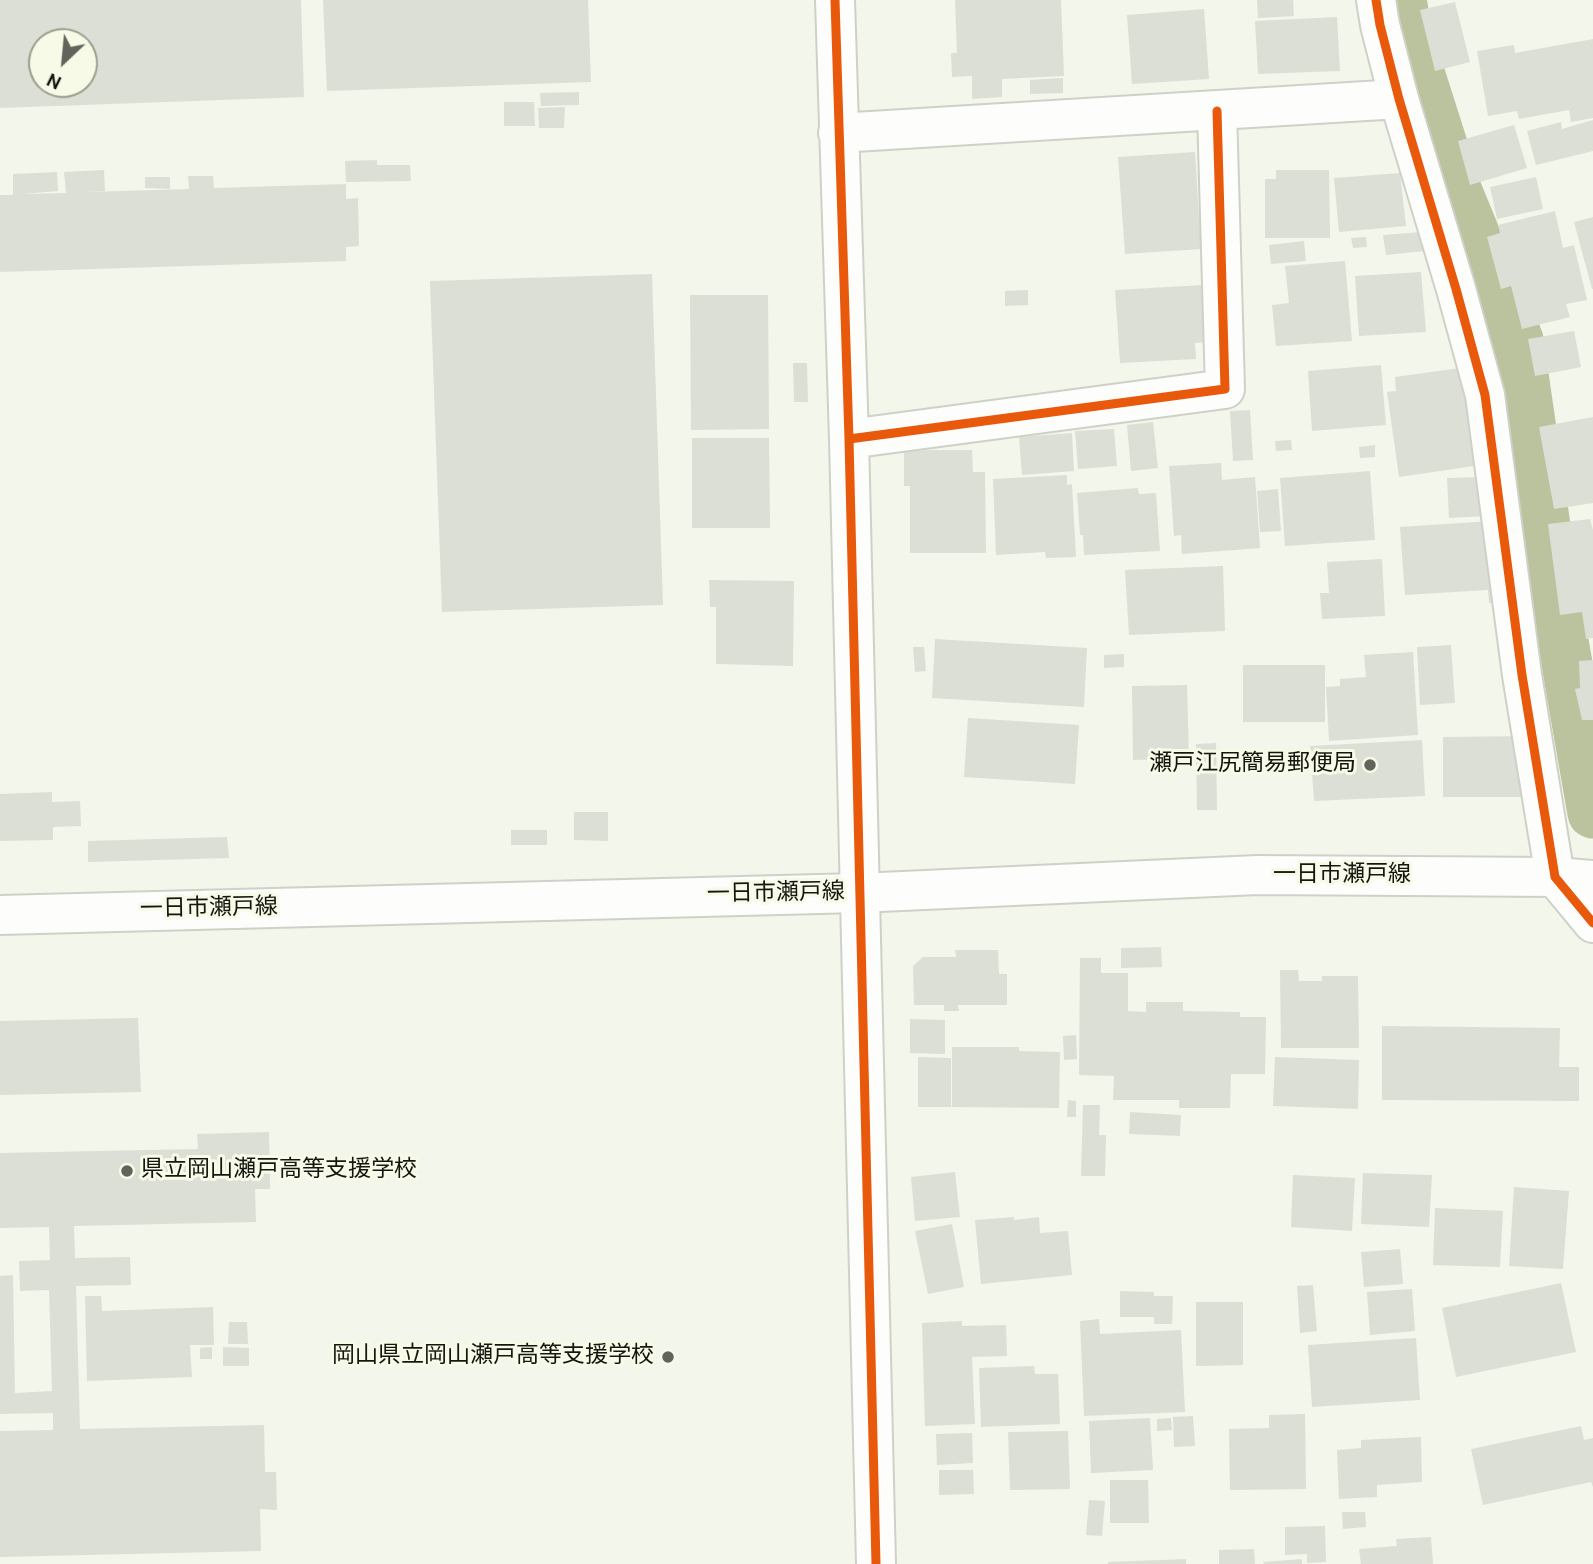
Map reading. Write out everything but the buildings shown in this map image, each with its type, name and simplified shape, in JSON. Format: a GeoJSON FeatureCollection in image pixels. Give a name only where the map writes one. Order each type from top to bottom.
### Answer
{"type":"FeatureCollection","features":[{"type":"Feature","properties":{"kind":"street"},"geometry":{"type":"LineString","coordinates":[[835,0],[849,439],[876,1564]]}},
{"type":"Feature","properties":{"kind":"street"},"geometry":{"type":"LineString","coordinates":[[1376,0],[1399,99],[1485,395],[1521,675],[1555,877],[1593,923]]}},
{"type":"Feature","properties":{"kind":"street"},"geometry":{"type":"LineString","coordinates":[[838,133],[1399,99]]}},
{"type":"Feature","properties":{"kind":"street"},"geometry":{"type":"LineString","coordinates":[[849,439],[1224,389],[1217,111]]}},
{"type":"Feature","properties":{"kind":"street","name":"一日市瀬戸線"},"geometry":{"type":"LineString","coordinates":[[0,915],[858,893],[1258,875],[1555,877],[1593,880]]}},
{"type":"Feature","properties":{"kind":"waterway"},"geometry":{"type":"LineString","coordinates":[[1401,0],[1408,38],[1457,192],[1518,340],[1555,595],[1593,813]]}},
{"type":"Feature","properties":{"kind":"cycle path"},"geometry":{"type":"LineString","coordinates":[[835,0],[849,439],[876,1564]]}},
{"type":"Feature","properties":{"kind":"cycle path"},"geometry":{"type":"LineString","coordinates":[[1376,0],[1399,99],[1485,395],[1522,675],[1555,877],[1593,923]]}},
{"type":"Feature","properties":{"kind":"cycle path"},"geometry":{"type":"LineString","coordinates":[[849,439],[1225,389],[1217,111]]}},
{"type":"Feature","properties":{"kind":"place","name":"瀬戸江尻簡易郵便局"},"geometry":{"type":"Point","coordinates":[1370,765]}},
{"type":"Feature","properties":{"kind":"place","name":"県立岡山瀬戸高等支援学校"},"geometry":{"type":"Point","coordinates":[127,1171]}},
{"type":"Feature","properties":{"kind":"place","name":"岡山県立岡山瀬戸高等支援学校"},"geometry":{"type":"Point","coordinates":[668,1357]}}]}
